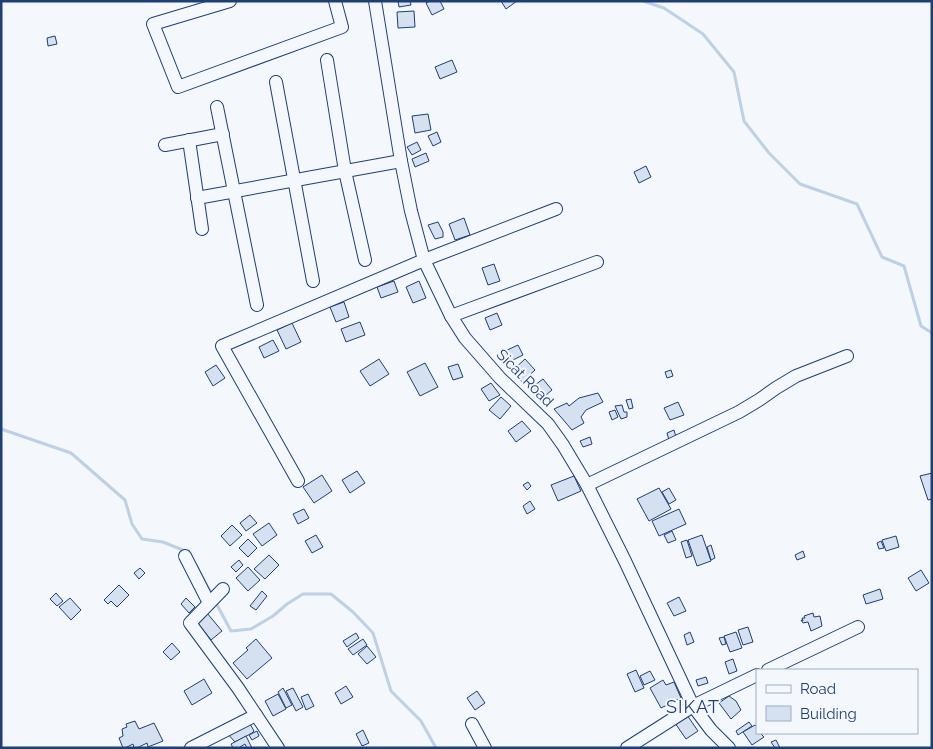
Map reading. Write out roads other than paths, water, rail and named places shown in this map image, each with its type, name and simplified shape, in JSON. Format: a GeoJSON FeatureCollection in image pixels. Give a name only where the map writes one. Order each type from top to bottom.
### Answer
{"type":"FeatureCollection","features":[{"type":"Feature","properties":{"kind":"street"},"geometry":{"type":"LineString","coordinates":[[230,1],[153,24],[178,87],[342,27],[335,1]]}},
{"type":"Feature","properties":{"kind":"street","name":"Sicat Road"},"geometry":{"type":"LineString","coordinates":[[375,1],[401,161],[411,211],[424,260],[451,316],[465,338],[500,378],[548,424],[563,445],[587,485],[625,561],[693,706],[711,730],[729,748]]}},
{"type":"Feature","properties":{"kind":"street"},"geometry":{"type":"LineString","coordinates":[[327,60],[345,171],[365,260]]}},
{"type":"Feature","properties":{"kind":"street"},"geometry":{"type":"LineString","coordinates":[[276,82],[313,281]]}},
{"type":"Feature","properties":{"kind":"street"},"geometry":{"type":"LineString","coordinates":[[217,107],[256,305]]}},
{"type":"Feature","properties":{"kind":"street"},"geometry":{"type":"LineString","coordinates":[[165,145],[223,134]]}},
{"type":"Feature","properties":{"kind":"street"},"geometry":{"type":"LineString","coordinates":[[189,140],[202,229]]}},
{"type":"Feature","properties":{"kind":"street"},"geometry":{"type":"LineString","coordinates":[[197,198],[401,161]]}},
{"type":"Feature","properties":{"kind":"street"},"geometry":{"type":"LineString","coordinates":[[298,481],[222,346],[424,260],[556,208]]}},
{"type":"Feature","properties":{"kind":"street"},"geometry":{"type":"LineString","coordinates":[[451,316],[597,262]]}},
{"type":"Feature","properties":{"kind":"street"},"geometry":{"type":"LineString","coordinates":[[587,485],[739,412],[796,376],[847,356]]}},
{"type":"Feature","properties":{"kind":"street"},"geometry":{"type":"LineString","coordinates":[[185,556],[209,603]]}},
{"type":"Feature","properties":{"kind":"street"},"geometry":{"type":"LineString","coordinates":[[223,588],[190,624],[222,666],[278,748]]}},
{"type":"Feature","properties":{"kind":"street"},"geometry":{"type":"LineString","coordinates":[[770,669],[858,627]]}},
{"type":"Feature","properties":{"kind":"street"},"geometry":{"type":"LineString","coordinates":[[628,748],[693,706],[756,676]]}},
{"type":"Feature","properties":{"kind":"street"},"geometry":{"type":"LineString","coordinates":[[191,748],[256,715]]}},
{"type":"Feature","properties":{"kind":"street"},"geometry":{"type":"LineString","coordinates":[[472,724],[485,748]]}},
{"type":"Feature","properties":{"kind":"waterway"},"geometry":{"type":"LineString","coordinates":[[643,1],[664,8],[703,34],[734,72],[744,121],[769,153],[800,184],[857,204],[882,257],[904,266],[921,326],[932,333]]}},
{"type":"Feature","properties":{"kind":"waterway"},"geometry":{"type":"LineString","coordinates":[[1,429],[71,453],[125,500],[132,524],[142,539],[163,542],[185,551]]}},
{"type":"Feature","properties":{"kind":"waterway"},"geometry":{"type":"LineString","coordinates":[[195,563],[212,595]]}},
{"type":"Feature","properties":{"kind":"waterway"},"geometry":{"type":"LineString","coordinates":[[216,603],[231,631],[251,629],[303,594],[331,594],[353,612],[373,633],[391,691],[421,721],[436,748]]}},
{"type":"Feature","properties":{"kind":"district","name":"SIKAT"},"geometry":{"type":"Point","coordinates":[693,706]}}]}
